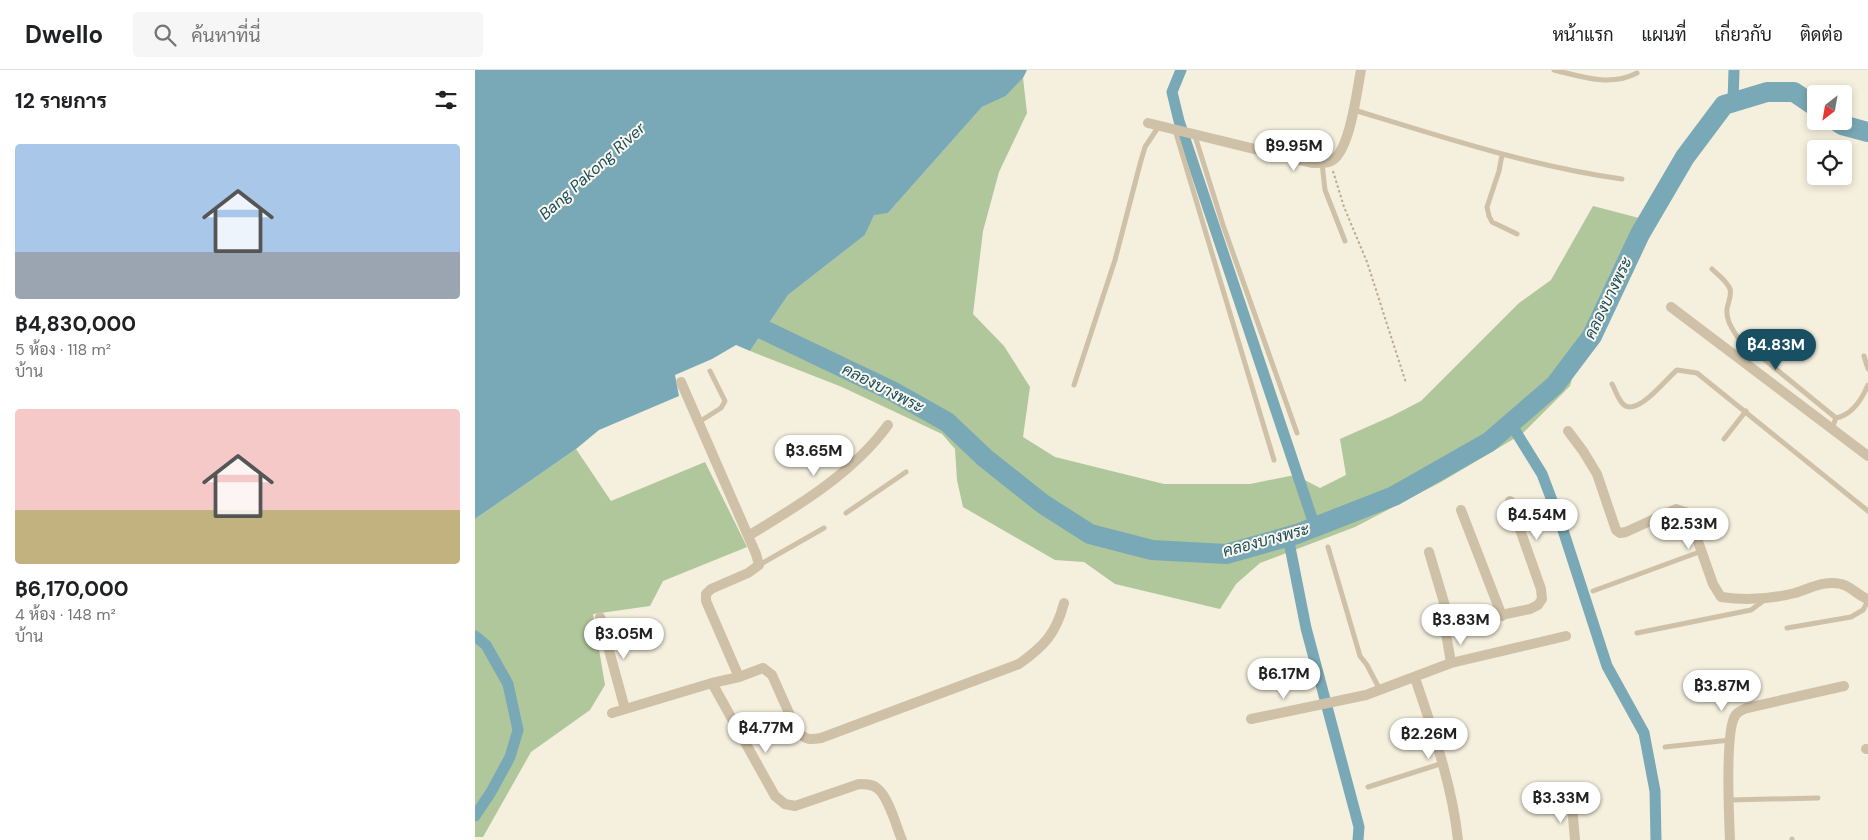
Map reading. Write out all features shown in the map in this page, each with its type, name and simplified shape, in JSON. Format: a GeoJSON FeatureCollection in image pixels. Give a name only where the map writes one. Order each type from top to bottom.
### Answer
{"type":"FeatureCollection","features":[{"type":"Feature","properties":{"kind":"street"},"geometry":{"type":"LineString","coordinates":[[1148,123],[1312,163],[1327,162],[1338,156],[1346,140],[1354,110],[1361,70]]}},
{"type":"Feature","properties":{"kind":"street"},"geometry":{"type":"LineString","coordinates":[[1671,307],[1868,456]]}},
{"type":"Feature","properties":{"kind":"street"},"geometry":{"type":"LineString","coordinates":[[681,382],[756,554],[759,565],[748,573],[711,589],[706,594],[706,601],[739,677]]}},
{"type":"Feature","properties":{"kind":"street"},"geometry":{"type":"LineString","coordinates":[[748,536],[794,508],[837,476],[866,451],[888,425]]}},
{"type":"Feature","properties":{"kind":"street"},"geometry":{"type":"LineString","coordinates":[[1568,431],[1597,474],[1616,530],[1621,533],[1626,532],[1676,509],[1688,513],[1713,584],[1721,596],[1767,599],[1796,593],[1817,585],[1832,583],[1843,584],[1868,600]]}},
{"type":"Feature","properties":{"kind":"street"},"geometry":{"type":"LineString","coordinates":[[1451,663],[1446,633],[1447,628],[1530,609],[1538,605],[1542,599],[1541,589],[1510,501]]}},
{"type":"Feature","properties":{"kind":"street"},"geometry":{"type":"LineString","coordinates":[[1461,510],[1502,616]]}},
{"type":"Feature","properties":{"kind":"street"},"geometry":{"type":"LineString","coordinates":[[1429,552],[1451,626]]}},
{"type":"Feature","properties":{"kind":"street"},"geometry":{"type":"LineString","coordinates":[[612,713],[712,683],[739,677],[763,668],[772,675],[797,731],[803,738],[810,740],[821,738],[1019,664],[1039,650],[1051,636],[1060,620],[1064,604]]}},
{"type":"Feature","properties":{"kind":"street"},"geometry":{"type":"LineString","coordinates":[[599,618],[625,709]]}},
{"type":"Feature","properties":{"kind":"street"},"geometry":{"type":"LineString","coordinates":[[1251,719],[1380,691],[1451,663],[1566,636]]}},
{"type":"Feature","properties":{"kind":"street"},"geometry":{"type":"LineString","coordinates":[[1415,678],[1443,763],[1454,811],[1458,840]]}},
{"type":"Feature","properties":{"kind":"street"},"geometry":{"type":"LineString","coordinates":[[712,683],[775,796],[785,804],[795,806],[859,784],[870,784],[883,795],[899,839]]}},
{"type":"Feature","properties":{"kind":"street"},"geometry":{"type":"LineString","coordinates":[[1729,840],[1730,740],[1734,717],[1740,710],[1844,686]]}},
{"type":"Feature","properties":{"kind":"street"},"geometry":{"type":"LineString","coordinates":[[1572,805],[1575,840]]}},
{"type":"Feature","properties":{"kind":"lane"},"geometry":{"type":"LineString","coordinates":[[1554,70],[1583,77],[1617,81],[1637,73]]}},
{"type":"Feature","properties":{"kind":"lane"},"geometry":{"type":"LineString","coordinates":[[1354,110],[1502,154],[1588,174],[1622,179]]}},
{"type":"Feature","properties":{"kind":"lane"},"geometry":{"type":"LineString","coordinates":[[1074,385],[1115,260],[1145,147],[1159,126]]}},
{"type":"Feature","properties":{"kind":"lane"},"geometry":{"type":"LineString","coordinates":[[1175,130],[1274,460]]}},
{"type":"Feature","properties":{"kind":"lane"},"geometry":{"type":"LineString","coordinates":[[1194,134],[1223,225],[1297,433]]}},
{"type":"Feature","properties":{"kind":"lane"},"geometry":{"type":"LineString","coordinates":[[1502,154],[1499,171],[1487,207],[1492,222],[1517,234]]}},
{"type":"Feature","properties":{"kind":"lane"},"geometry":{"type":"LineString","coordinates":[[1327,162],[1325,190],[1345,241]]}},
{"type":"Feature","properties":{"kind":"lane"},"geometry":{"type":"LineString","coordinates":[[1712,269],[1730,289],[1731,295],[1727,309],[1728,322],[1738,338],[1836,418],[1845,417],[1851,411],[1862,397],[1868,385]]}},
{"type":"Feature","properties":{"kind":"lane"},"geometry":{"type":"LineString","coordinates":[[1863,356],[1868,369]]}},
{"type":"Feature","properties":{"kind":"lane"},"geometry":{"type":"LineString","coordinates":[[1613,384],[1619,400],[1625,406],[1633,408],[1642,404],[1677,370],[1688,370],[1697,373],[1868,511]]}},
{"type":"Feature","properties":{"kind":"lane"},"geometry":{"type":"LineString","coordinates":[[699,422],[721,408],[725,401],[710,371]]}},
{"type":"Feature","properties":{"kind":"lane"},"geometry":{"type":"LineString","coordinates":[[1724,439],[1746,411]]}},
{"type":"Feature","properties":{"kind":"lane"},"geometry":{"type":"LineString","coordinates":[[1831,429],[1836,418]]}},
{"type":"Feature","properties":{"kind":"lane"},"geometry":{"type":"LineString","coordinates":[[845,513],[906,472]]}},
{"type":"Feature","properties":{"kind":"lane"},"geometry":{"type":"LineString","coordinates":[[759,565],[824,528]]}},
{"type":"Feature","properties":{"kind":"lane"},"geometry":{"type":"LineString","coordinates":[[1328,547],[1360,656],[1367,665],[1380,691]]}},
{"type":"Feature","properties":{"kind":"lane"},"geometry":{"type":"LineString","coordinates":[[1593,591],[1702,551]]}},
{"type":"Feature","properties":{"kind":"lane"},"geometry":{"type":"LineString","coordinates":[[1637,633],[1751,610],[1767,599]]}},
{"type":"Feature","properties":{"kind":"lane"},"geometry":{"type":"LineString","coordinates":[[1787,628],[1851,617],[1863,610],[1868,600]]}},
{"type":"Feature","properties":{"kind":"lane"},"geometry":{"type":"LineString","coordinates":[[1665,747],[1730,740]]}},
{"type":"Feature","properties":{"kind":"lane"},"geometry":{"type":"LineString","coordinates":[[1368,787],[1443,763]]}},
{"type":"Feature","properties":{"kind":"lane"},"geometry":{"type":"LineString","coordinates":[[1729,800],[1818,798]]}},
{"type":"Feature","properties":{"kind":"path"},"geometry":{"type":"LineString","coordinates":[[1327,162],[1367,262],[1406,384]]}},
{"type":"Feature","properties":{"kind":"green space"},"geometry":{"type":"Polygon","coordinates":[[[1023,78],[1027,113],[999,172],[983,231],[973,314],[1004,346],[1030,387],[1023,437],[1055,457],[1164,484],[1250,484],[1295,475],[1320,488],[1346,475],[1340,439],[1421,401],[1519,303],[1551,280],[1593,206],[1639,218],[1613,278],[1583,339],[1570,386],[1522,434],[1441,482],[1355,527],[1260,563],[1236,584],[1220,609],[1115,584],[1084,562],[1055,560],[963,507],[957,480],[955,449],[942,434],[842,387],[750,351],[788,295],[865,235],[874,214],[888,213],[982,107],[1006,96],[1023,78]]]}},
{"type":"Feature","properties":{"kind":"green space"},"geometry":{"type":"Polygon","coordinates":[[[576,449],[611,501],[705,462],[747,547],[663,581],[650,606],[593,614],[605,685],[590,710],[531,752],[483,837],[475,837],[475,519],[576,449]]]}},
{"type":"Feature","properties":{"kind":"water","name":"Bang Pakong River"},"geometry":{"type":"Polygon","coordinates":[[[475,70],[1027,70],[1023,78],[1006,96],[982,107],[888,213],[874,215],[865,235],[788,295],[750,351],[736,345],[712,359],[675,375],[679,396],[599,430],[576,449],[475,519],[475,70]]]}},
{"type":"Feature","properties":{"kind":"waterway"},"geometry":{"type":"LineString","coordinates":[[1181,70],[1172,92],[1179,121],[1315,527]]}},
{"type":"Feature","properties":{"kind":"waterway"},"geometry":{"type":"LineString","coordinates":[[1733,102],[1734,70]]}},
{"type":"Feature","properties":{"kind":"waterway","name":"คลองบางพระ"},"geometry":{"type":"LineString","coordinates":[[741,319],[892,391],[947,422],[985,458],[1043,504],[1090,534],[1152,550],[1226,554],[1297,534],[1394,496],[1489,442],[1555,385],[1592,336],[1640,234],[1685,157],[1724,105],[1767,92],[1794,92],[1807,101]]}},
{"type":"Feature","properties":{"kind":"waterway","name":"คลองบางพระ"},"geometry":{"type":"LineString","coordinates":[[1853,128],[1868,132]]}},
{"type":"Feature","properties":{"kind":"waterway"},"geometry":{"type":"LineString","coordinates":[[1511,424],[1542,474],[1562,527],[1607,666],[1644,733],[1655,791],[1656,840]]}},
{"type":"Feature","properties":{"kind":"waterway"},"geometry":{"type":"LineString","coordinates":[[1288,537],[1306,628],[1359,827],[1358,840]]}},
{"type":"Feature","properties":{"kind":"waterway"},"geometry":{"type":"LineString","coordinates":[[475,636],[486,645],[508,684],[518,730],[510,757],[491,792],[475,816]]}}]}
